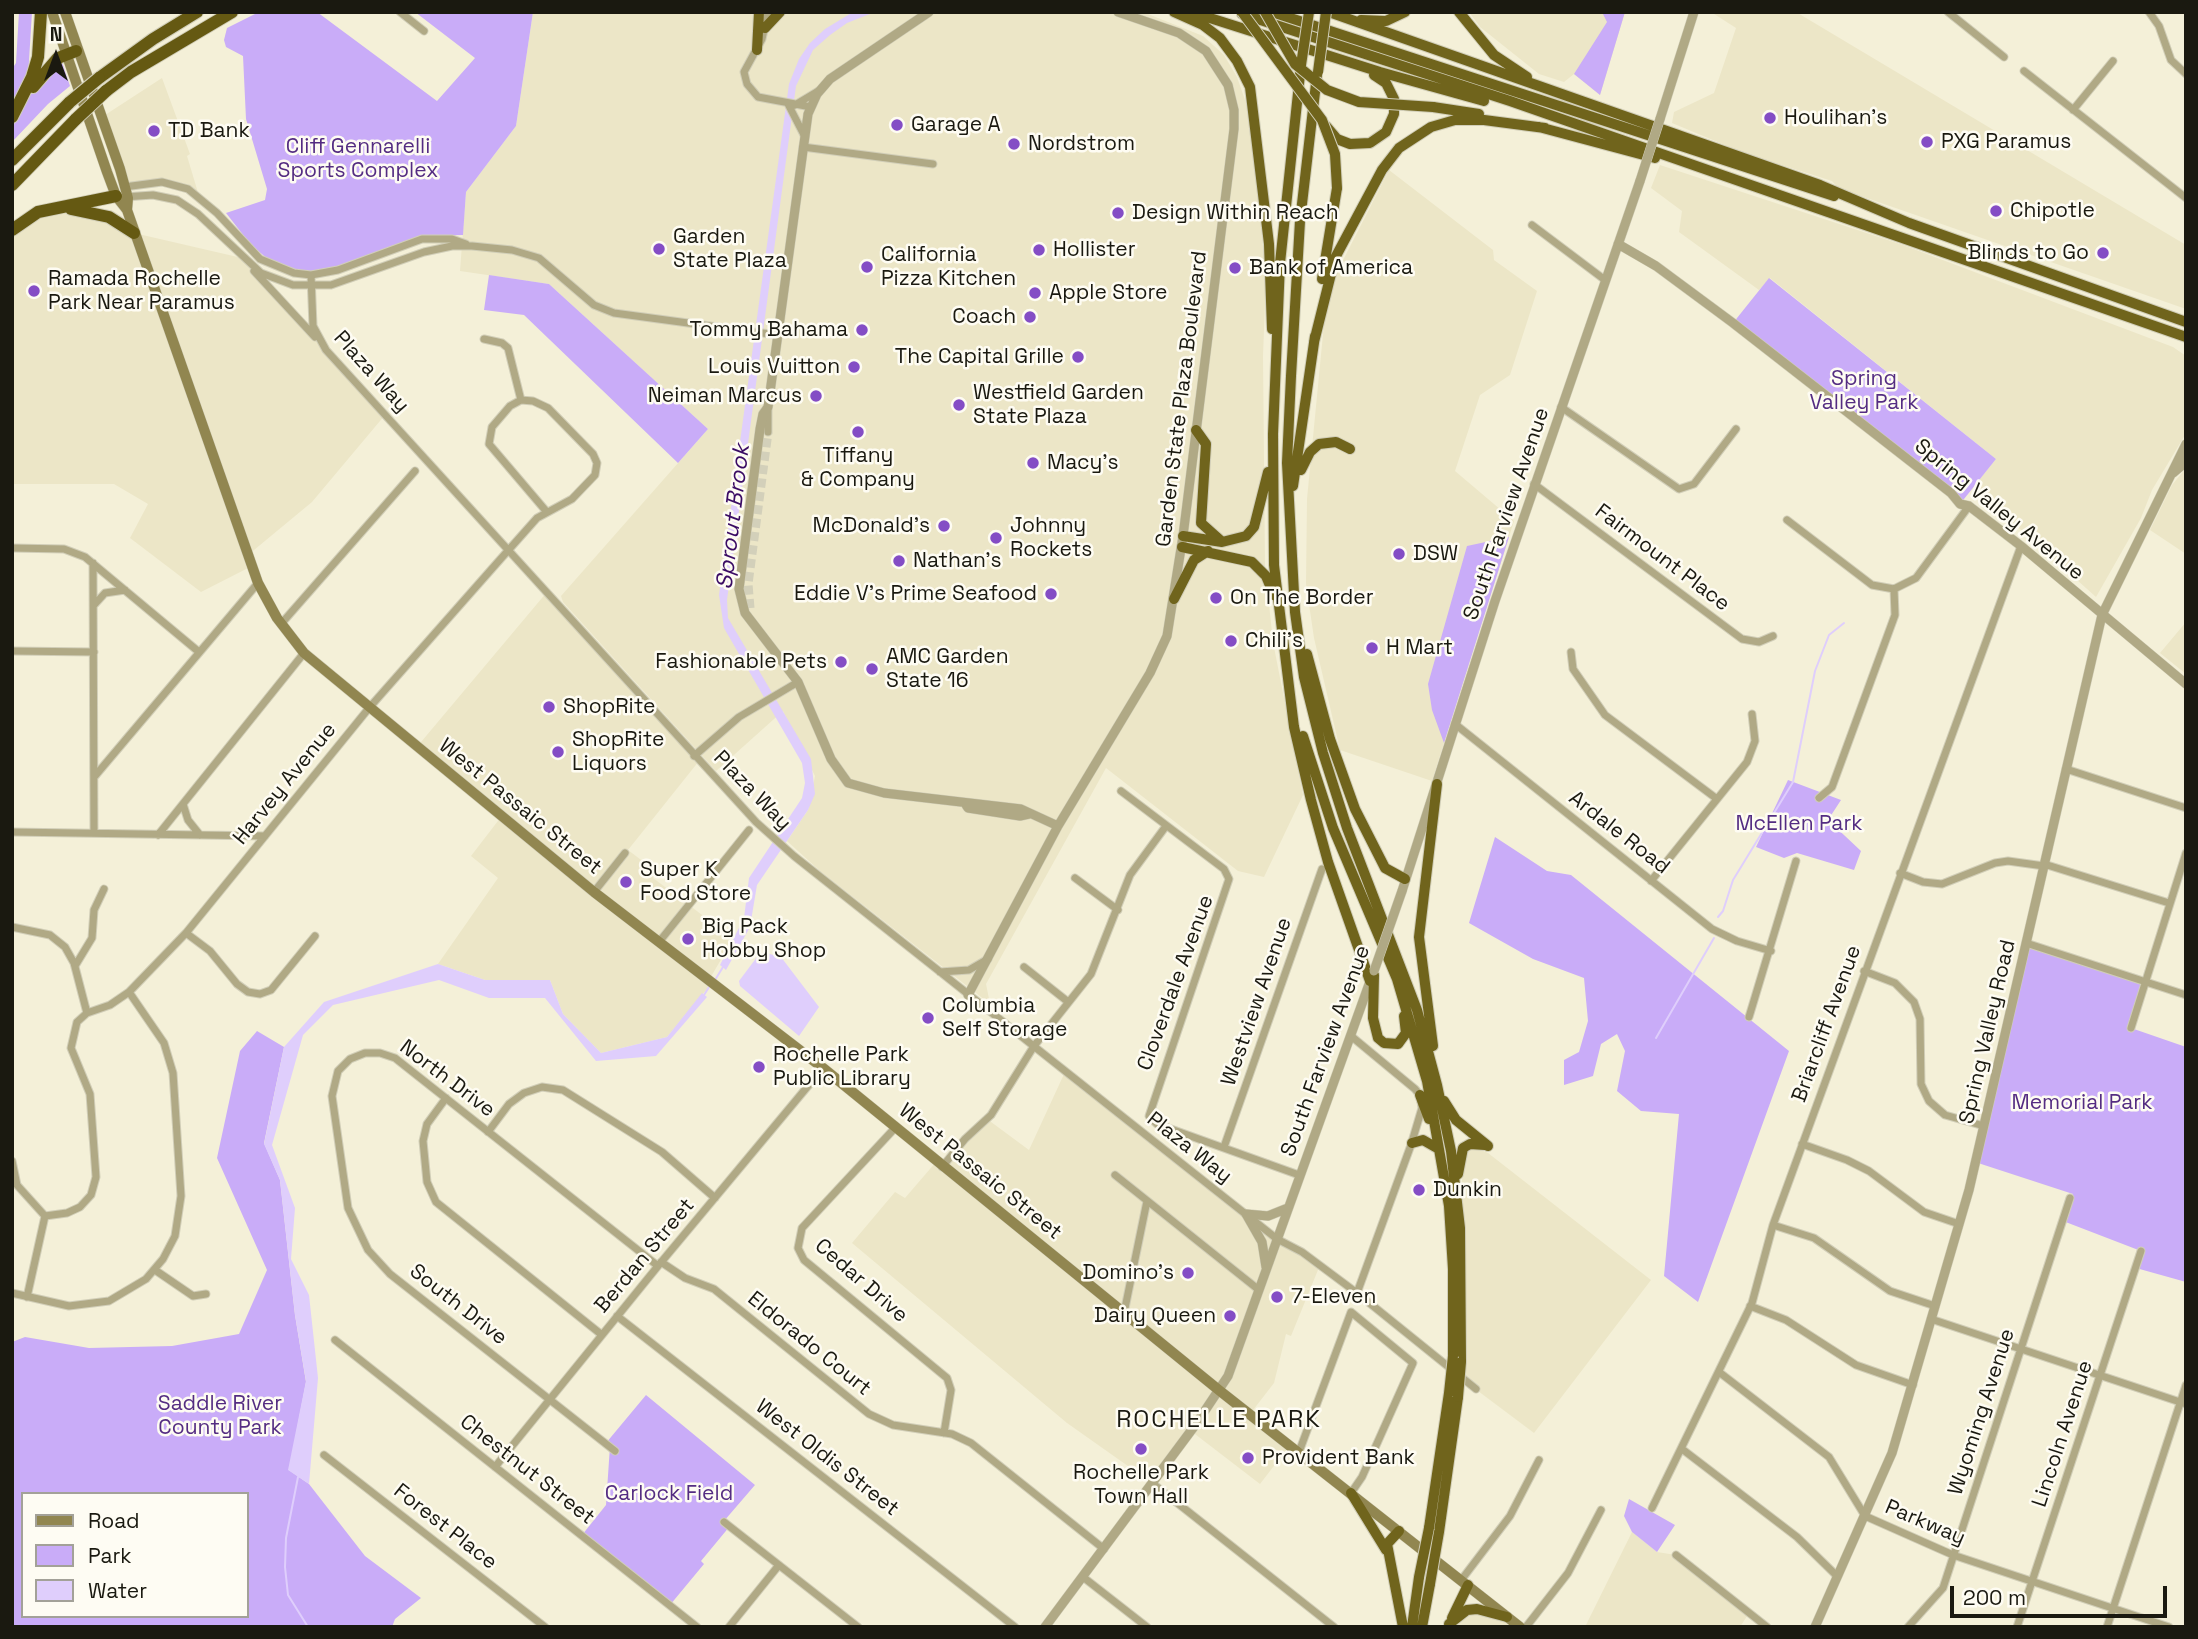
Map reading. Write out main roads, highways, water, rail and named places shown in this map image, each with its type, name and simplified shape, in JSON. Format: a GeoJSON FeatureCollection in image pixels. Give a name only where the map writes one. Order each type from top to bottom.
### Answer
{"type":"FeatureCollection","features":[{"type":"Feature","properties":{"kind":"highway"},"geometry":{"type":"LineString","coordinates":[[13,115],[38,57],[41,12]]}},
{"type":"Feature","properties":{"kind":"highway"},"geometry":{"type":"LineString","coordinates":[[12,160],[99,78],[153,39],[197,12]]}},
{"type":"Feature","properties":{"kind":"highway"},"geometry":{"type":"LineString","coordinates":[[12,185],[106,91],[131,72],[232,12]]}},
{"type":"Feature","properties":{"kind":"highway"},"geometry":{"type":"LineString","coordinates":[[757,50],[759,12]]}},
{"type":"Feature","properties":{"kind":"highway"},"geometry":{"type":"LineString","coordinates":[[765,28],[780,12]]}},
{"type":"Feature","properties":{"kind":"highway"},"geometry":{"type":"LineString","coordinates":[[1174,12],[1203,25],[1220,38],[1237,61],[1250,87],[1268,235],[1275,369]]}},
{"type":"Feature","properties":{"kind":"highway"},"geometry":{"type":"LineString","coordinates":[[1191,12],[1316,53],[1552,117]]}},
{"type":"Feature","properties":{"kind":"highway"},"geometry":{"type":"LineString","coordinates":[[1240,12],[1686,163],[2186,337]]}},
{"type":"Feature","properties":{"kind":"highway"},"geometry":{"type":"LineString","coordinates":[[1240,12],[1322,120],[1335,154],[1337,188],[1289,506]]}},
{"type":"Feature","properties":{"kind":"highway"},"geometry":{"type":"LineString","coordinates":[[1265,12],[1295,64],[1327,90],[1359,102],[1433,107],[1545,128],[1639,155],[1686,163]]}},
{"type":"Feature","properties":{"kind":"highway"},"geometry":{"type":"LineString","coordinates":[[1272,12],[1817,193],[1850,200]]}},
{"type":"Feature","properties":{"kind":"highway"},"geometry":{"type":"LineString","coordinates":[[1309,12],[1286,185],[1275,369],[1272,523],[1279,614],[1294,727],[1318,830],[1372,976],[1375,1031],[1384,1043],[1391,1045],[1398,1044],[1406,1033],[1397,979]]}},
{"type":"Feature","properties":{"kind":"highway"},"geometry":{"type":"LineString","coordinates":[[1422,1627],[1430,1584],[1434,1530],[1457,1359],[1462,1269],[1456,1190],[1432,1063],[1405,976],[1335,792],[1304,677],[1295,612],[1287,463],[1294,298],[1315,96],[1328,12],[1820,185],[1850,200],[2186,322]]}},
{"type":"Feature","properties":{"kind":"highway"},"geometry":{"type":"LineString","coordinates":[[1345,19],[1381,22],[1405,12]]}},
{"type":"Feature","properties":{"kind":"highway"},"geometry":{"type":"LineString","coordinates":[[1459,12],[1494,55],[1554,92]]}},
{"type":"Feature","properties":{"kind":"highway"},"geometry":{"type":"LineString","coordinates":[[13,115],[44,72],[71,52]]}},
{"type":"Feature","properties":{"kind":"highway"},"geometry":{"type":"LineString","coordinates":[[1315,96],[1326,125],[1344,143],[1370,143],[1386,132],[1392,121],[1394,99],[1386,83],[1316,53]]}},
{"type":"Feature","properties":{"kind":"highway"},"geometry":{"type":"LineString","coordinates":[[1314,341],[1335,258],[1382,170],[1399,148],[1430,127],[1455,120],[1484,120],[1545,128]]}},
{"type":"Feature","properties":{"kind":"highway"},"geometry":{"type":"LineString","coordinates":[[12,230],[23,220],[53,208],[123,193]]}},
{"type":"Feature","properties":{"kind":"highway"},"geometry":{"type":"LineString","coordinates":[[53,208],[99,213],[134,233]]}},
{"type":"Feature","properties":{"kind":"highway"},"geometry":{"type":"LineString","coordinates":[[2167,315],[2186,316]]}},
{"type":"Feature","properties":{"kind":"highway"},"geometry":{"type":"LineString","coordinates":[[2131,319],[2186,346]]}},
{"type":"Feature","properties":{"kind":"highway"},"geometry":{"type":"LineString","coordinates":[[1196,430],[1206,444],[1201,523],[1222,542]]}},
{"type":"Feature","properties":{"kind":"highway"},"geometry":{"type":"LineString","coordinates":[[1289,506],[1310,452],[1319,444],[1330,441],[1350,449]]}},
{"type":"Feature","properties":{"kind":"highway"},"geometry":{"type":"LineString","coordinates":[[1274,445],[1254,527],[1240,539],[1182,542],[1245,559],[1258,567],[1273,591],[1279,614]]}},
{"type":"Feature","properties":{"kind":"highway"},"geometry":{"type":"LineString","coordinates":[[1174,599],[1194,560],[1208,551]]}},
{"type":"Feature","properties":{"kind":"highway"},"geometry":{"type":"LineString","coordinates":[[1295,612],[1330,739],[1355,809],[1385,868],[1405,879]]}},
{"type":"Feature","properties":{"kind":"highway"},"geometry":{"type":"LineString","coordinates":[[1283,644],[1307,752],[1397,979],[1422,1058],[1440,1151],[1452,1248],[1457,1359]]}},
{"type":"Feature","properties":{"kind":"highway"},"geometry":{"type":"LineString","coordinates":[[1432,1063],[1433,1042],[1419,937],[1437,784]]}},
{"type":"Feature","properties":{"kind":"highway"},"geometry":{"type":"LineString","coordinates":[[1437,1085],[1456,1120],[1488,1146],[1478,1143],[1463,1148],[1456,1190]]}},
{"type":"Feature","properties":{"kind":"highway"},"geometry":{"type":"LineString","coordinates":[[1420,1096],[1440,1151]]}},
{"type":"Feature","properties":{"kind":"highway"},"geometry":{"type":"LineString","coordinates":[[1412,1143],[1428,1141],[1440,1151]]}},
{"type":"Feature","properties":{"kind":"highway"},"geometry":{"type":"LineString","coordinates":[[1351,1493],[1379,1534],[1387,1553],[1401,1601],[1403,1627]]}},
{"type":"Feature","properties":{"kind":"highway"},"geometry":{"type":"LineString","coordinates":[[1412,1627],[1419,1577],[1434,1530]]}},
{"type":"Feature","properties":{"kind":"highway"},"geometry":{"type":"LineString","coordinates":[[1387,1553],[1387,1544],[1399,1531]]}},
{"type":"Feature","properties":{"kind":"highway"},"geometry":{"type":"LineString","coordinates":[[1448,1626],[1465,1582]]}},
{"type":"Feature","properties":{"kind":"highway"},"geometry":{"type":"LineString","coordinates":[[1448,1626],[1467,1611],[1478,1609],[1507,1616]]}},
{"type":"Feature","properties":{"kind":"main road"},"geometry":{"type":"LineString","coordinates":[[52,12],[71,52],[123,193]]}},
{"type":"Feature","properties":{"kind":"main road"},"geometry":{"type":"LineString","coordinates":[[65,12],[71,52]]}},
{"type":"Feature","properties":{"kind":"main road","name":"West Passaic Street"},"geometry":{"type":"LineString","coordinates":[[123,193],[139,250],[258,583],[281,624],[304,653],[594,892],[823,1068],[894,1129],[1220,1391],[1520,1627]]}},
{"type":"Feature","properties":{"kind":"water"},"geometry":{"type":"Polygon","coordinates":[[[853,12],[875,12],[847,23],[813,50],[796,86],[727,600],[728,618],[811,759],[815,794],[808,810],[757,885],[750,927],[726,970],[720,965],[744,918],[749,878],[802,798],[805,783],[802,763],[724,628],[719,595],[789,84],[799,59],[810,43],[825,29],[853,12]]]}},
{"type":"Feature","properties":{"kind":"water"},"geometry":{"type":"Polygon","coordinates":[[[766,953],[781,957],[819,1007],[799,1036],[740,986],[739,981],[757,957],[766,953]]]}},
{"type":"Feature","properties":{"kind":"water"},"geometry":{"type":"Polygon","coordinates":[[[438,964],[485,980],[550,980],[563,1014],[601,1053],[667,1037],[702,993],[707,997],[656,1056],[596,1061],[545,998],[489,998],[439,980],[333,1005],[303,1035],[272,1145],[295,1208],[291,1259],[309,1295],[318,1378],[309,1484],[288,1470],[306,1381],[295,1315],[280,1180],[264,1144],[284,1047],[324,1002],[438,964]]]}},
{"type":"Feature","properties":{"kind":"waterway"},"geometry":{"type":"LineString","coordinates":[[1718,917],[1723,911],[1733,880],[1793,782],[1815,671],[1829,635],[1844,623]]}},
{"type":"Feature","properties":{"kind":"waterway"},"geometry":{"type":"LineString","coordinates":[[1656,1038],[1714,938]]}},
{"type":"Feature","properties":{"kind":"waterway","name":"Sprout Brook"},"geometry":{"type":"LineString","coordinates":[[715,980],[723,967]]}},
{"type":"Feature","properties":{"kind":"waterway","name":"Sprout Brook"},"geometry":{"type":"LineString","coordinates":[[704,995],[709,987]]}},
{"type":"Feature","properties":{"kind":"waterway","name":"Sprout Brook"},"geometry":{"type":"LineString","coordinates":[[298,1477],[286,1538],[285,1567],[288,1595],[308,1627]]}},
{"type":"Feature","properties":{"kind":"tunnel"},"geometry":{"type":"LineString","coordinates":[[750,608],[748,584],[768,432]]}},
{"type":"Feature","properties":{"kind":"place","name":"Houlihan's"},"geometry":{"type":"Point","coordinates":[1770,118]}},
{"type":"Feature","properties":{"kind":"place","name":"Garage A"},"geometry":{"type":"Point","coordinates":[897,125]}},
{"type":"Feature","properties":{"kind":"place","name":"TD Bank"},"geometry":{"type":"Point","coordinates":[154,131]}},
{"type":"Feature","properties":{"kind":"place","name":"PXG Paramus"},"geometry":{"type":"Point","coordinates":[1927,142]}},
{"type":"Feature","properties":{"kind":"place","name":"Nordstrom"},"geometry":{"type":"Point","coordinates":[1014,144]}},
{"type":"Feature","properties":{"kind":"place","name":"Chipotle"},"geometry":{"type":"Point","coordinates":[1996,211]}},
{"type":"Feature","properties":{"kind":"place","name":"Design Within Reach"},"geometry":{"type":"Point","coordinates":[1118,213]}},
{"type":"Feature","properties":{"kind":"place","name":"Garden State Plaza"},"geometry":{"type":"Point","coordinates":[659,249]}},
{"type":"Feature","properties":{"kind":"place","name":"Hollister"},"geometry":{"type":"Point","coordinates":[1039,250]}},
{"type":"Feature","properties":{"kind":"place","name":"Blinds to Go"},"geometry":{"type":"Point","coordinates":[2103,253]}},
{"type":"Feature","properties":{"kind":"place","name":"California Pizza Kitchen"},"geometry":{"type":"Point","coordinates":[867,267]}},
{"type":"Feature","properties":{"kind":"place","name":"Bank of America"},"geometry":{"type":"Point","coordinates":[1235,268]}},
{"type":"Feature","properties":{"kind":"place","name":"Ramada Rochelle Park Near Paramus"},"geometry":{"type":"Point","coordinates":[34,291]}},
{"type":"Feature","properties":{"kind":"place","name":"Apple Store"},"geometry":{"type":"Point","coordinates":[1035,293]}},
{"type":"Feature","properties":{"kind":"place","name":"Coach"},"geometry":{"type":"Point","coordinates":[1030,317]}},
{"type":"Feature","properties":{"kind":"place","name":"Tommy Bahama"},"geometry":{"type":"Point","coordinates":[862,330]}},
{"type":"Feature","properties":{"kind":"place","name":"The Capital Grille"},"geometry":{"type":"Point","coordinates":[1078,357]}},
{"type":"Feature","properties":{"kind":"place","name":"Louis Vuitton"},"geometry":{"type":"Point","coordinates":[854,367]}},
{"type":"Feature","properties":{"kind":"place","name":"Neiman Marcus"},"geometry":{"type":"Point","coordinates":[816,396]}},
{"type":"Feature","properties":{"kind":"place","name":"Westfield Garden State Plaza"},"geometry":{"type":"Point","coordinates":[959,405]}},
{"type":"Feature","properties":{"kind":"place","name":"Tiffany & Company"},"geometry":{"type":"Point","coordinates":[858,432]}},
{"type":"Feature","properties":{"kind":"place","name":"Macy's"},"geometry":{"type":"Point","coordinates":[1033,463]}},
{"type":"Feature","properties":{"kind":"place","name":"McDonald's"},"geometry":{"type":"Point","coordinates":[944,526]}},
{"type":"Feature","properties":{"kind":"place","name":"Johnny Rockets"},"geometry":{"type":"Point","coordinates":[996,538]}},
{"type":"Feature","properties":{"kind":"place","name":"DSW"},"geometry":{"type":"Point","coordinates":[1399,554]}},
{"type":"Feature","properties":{"kind":"place","name":"Nathan's"},"geometry":{"type":"Point","coordinates":[899,561]}},
{"type":"Feature","properties":{"kind":"place","name":"Eddie V's Prime Seafood"},"geometry":{"type":"Point","coordinates":[1051,594]}},
{"type":"Feature","properties":{"kind":"place","name":"On The Border"},"geometry":{"type":"Point","coordinates":[1216,598]}},
{"type":"Feature","properties":{"kind":"place","name":"Chili's"},"geometry":{"type":"Point","coordinates":[1231,641]}},
{"type":"Feature","properties":{"kind":"place","name":"H Mart"},"geometry":{"type":"Point","coordinates":[1372,648]}},
{"type":"Feature","properties":{"kind":"place","name":"Fashionable Pets"},"geometry":{"type":"Point","coordinates":[841,662]}},
{"type":"Feature","properties":{"kind":"place","name":"AMC Garden State 16"},"geometry":{"type":"Point","coordinates":[872,669]}},
{"type":"Feature","properties":{"kind":"place","name":"ShopRite"},"geometry":{"type":"Point","coordinates":[549,707]}},
{"type":"Feature","properties":{"kind":"place","name":"ShopRite Liquors"},"geometry":{"type":"Point","coordinates":[558,752]}},
{"type":"Feature","properties":{"kind":"place","name":"Super K Food Store"},"geometry":{"type":"Point","coordinates":[626,882]}},
{"type":"Feature","properties":{"kind":"place","name":"Big Pack Hobby Shop"},"geometry":{"type":"Point","coordinates":[688,939]}},
{"type":"Feature","properties":{"kind":"place","name":"Columbia Self Storage"},"geometry":{"type":"Point","coordinates":[928,1018]}},
{"type":"Feature","properties":{"kind":"place","name":"Rochelle Park Public Library"},"geometry":{"type":"Point","coordinates":[759,1067]}},
{"type":"Feature","properties":{"kind":"place","name":"Dunkin"},"geometry":{"type":"Point","coordinates":[1419,1190]}},
{"type":"Feature","properties":{"kind":"place","name":"Domino's"},"geometry":{"type":"Point","coordinates":[1188,1273]}},
{"type":"Feature","properties":{"kind":"place","name":"7-Eleven"},"geometry":{"type":"Point","coordinates":[1277,1297]}},
{"type":"Feature","properties":{"kind":"place","name":"Dairy Queen"},"geometry":{"type":"Point","coordinates":[1230,1316]}},
{"type":"Feature","properties":{"kind":"place","name":"Rochelle Park Town Hall"},"geometry":{"type":"Point","coordinates":[1141,1449]}},
{"type":"Feature","properties":{"kind":"place","name":"Provident Bank"},"geometry":{"type":"Point","coordinates":[1248,1458]}},
{"type":"Feature","properties":{"kind":"district","name":"ROCHELLE PARK"},"geometry":{"type":"Point","coordinates":[1219,1420]}},
{"type":"Feature","properties":{"kind":"park label","name":"Cliff Gennarelli Sports Complex"},"geometry":{"type":"Point","coordinates":[358,159]}},
{"type":"Feature","properties":{"kind":"park label","name":"Spring Valley Park"},"geometry":{"type":"Point","coordinates":[1864,391]}},
{"type":"Feature","properties":{"kind":"park label","name":"McEllen Park"},"geometry":{"type":"Point","coordinates":[1799,824]}},
{"type":"Feature","properties":{"kind":"park label","name":"Memorial Park"},"geometry":{"type":"Point","coordinates":[2082,1103]}},
{"type":"Feature","properties":{"kind":"park label","name":"Saddle River County Park"},"geometry":{"type":"Point","coordinates":[220,1416]}},
{"type":"Feature","properties":{"kind":"park label","name":"Carlock Field"},"geometry":{"type":"Point","coordinates":[669,1494]}}]}
